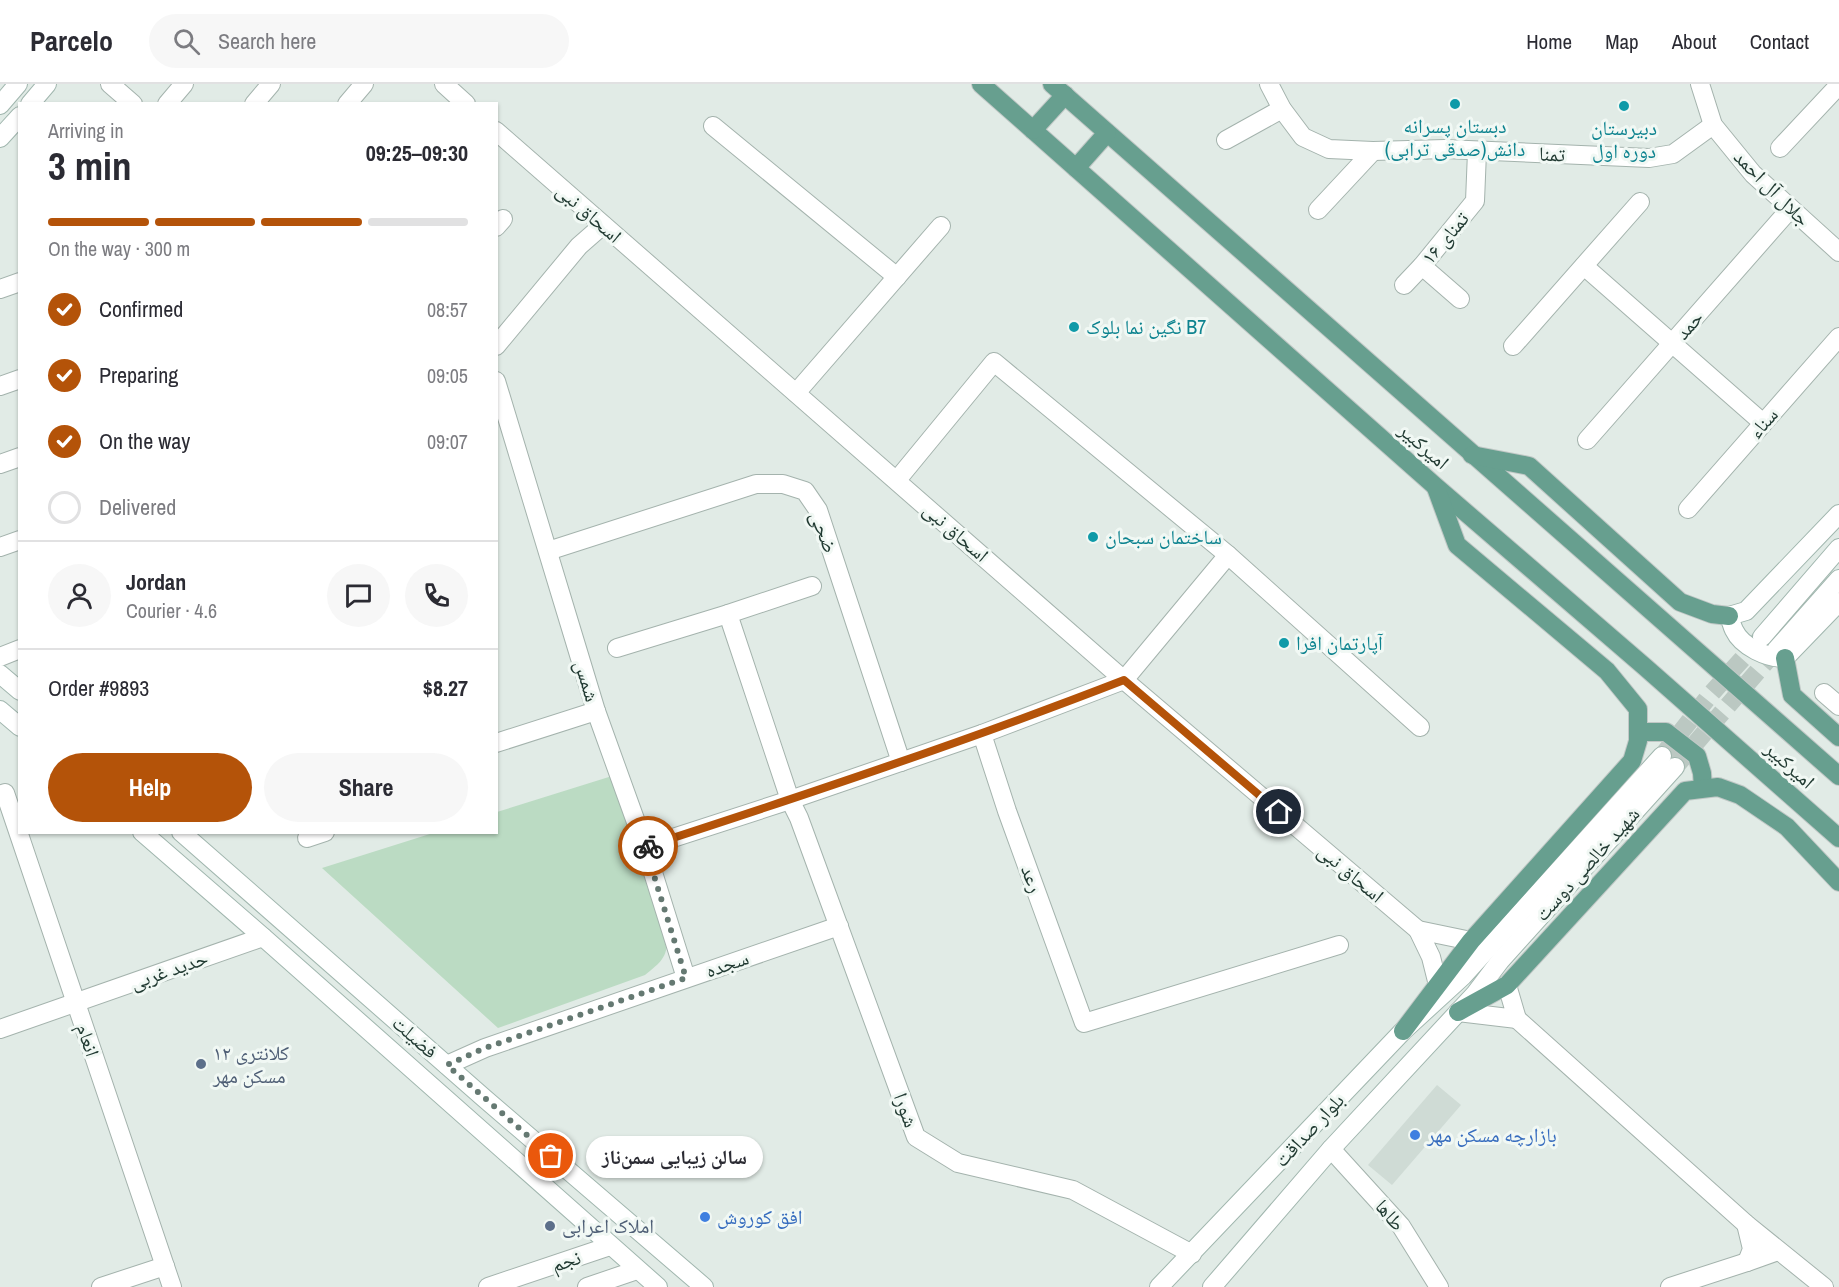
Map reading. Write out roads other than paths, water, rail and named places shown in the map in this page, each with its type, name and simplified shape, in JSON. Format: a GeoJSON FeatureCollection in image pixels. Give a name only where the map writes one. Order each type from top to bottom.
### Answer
{"type":"FeatureCollection","features":[{"type":"Feature","properties":{"kind":"main road","name":"امیرکبیر"},"geometry":{"type":"LineString","coordinates":[[981,84],[1435,486],[1839,838]]}},
{"type":"Feature","properties":{"kind":"main road","name":"امیرکبیر"},"geometry":{"type":"LineString","coordinates":[[1059,90],[1839,776]]}},
{"type":"Feature","properties":{"kind":"main road"},"geometry":{"type":"LineString","coordinates":[[1033,130],[1059,90]]}},
{"type":"Feature","properties":{"kind":"main road"},"geometry":{"type":"LineString","coordinates":[[1076,168],[1107,132]]}},
{"type":"Feature","properties":{"kind":"main road"},"geometry":{"type":"LineString","coordinates":[[1472,455],[1529,466],[1680,602],[1712,614],[1729,616]]}},
{"type":"Feature","properties":{"kind":"main road"},"geometry":{"type":"LineString","coordinates":[[1403,1031],[1438,984],[1479,943],[1632,761],[1638,741],[1638,709],[1607,671],[1457,545],[1435,486]]}},
{"type":"Feature","properties":{"kind":"main road"},"geometry":{"type":"LineString","coordinates":[[1781,654],[1792,695],[1839,737]]}},
{"type":"Feature","properties":{"kind":"main road"},"geometry":{"type":"LineString","coordinates":[[1638,732],[1666,732],[1697,756],[1703,789]]}},
{"type":"Feature","properties":{"kind":"main road"},"geometry":{"type":"LineString","coordinates":[[1458,1012],[1507,985],[1684,791],[1718,787],[1740,795],[1787,827],[1839,882]]}},
{"type":"Feature","properties":{"kind":"street"},"geometry":{"type":"LineString","coordinates":[[0,105],[18,84]]}},
{"type":"Feature","properties":{"kind":"street"},"geometry":{"type":"LineString","coordinates":[[32,102],[47,84]]}},
{"type":"Feature","properties":{"kind":"street"},"geometry":{"type":"LineString","coordinates":[[110,84],[131,102]]}},
{"type":"Feature","properties":{"kind":"street"},"geometry":{"type":"LineString","coordinates":[[169,102],[184,84]]}},
{"type":"Feature","properties":{"kind":"street"},"geometry":{"type":"LineString","coordinates":[[256,102],[271,84]]}},
{"type":"Feature","properties":{"kind":"street"},"geometry":{"type":"LineString","coordinates":[[349,102],[364,84]]}},
{"type":"Feature","properties":{"kind":"street"},"geometry":{"type":"LineString","coordinates":[[444,84],[464,102]]}},
{"type":"Feature","properties":{"kind":"street","name":"تمنا"},"geometry":{"type":"LineString","coordinates":[[1269,84],[1282,109],[1303,137],[1329,149],[1373,151],[1445,149],[1649,158],[1673,154],[1713,125]]}},
{"type":"Feature","properties":{"kind":"street","name":"جلال آل احمد"},"geometry":{"type":"LineString","coordinates":[[1700,84],[1713,125],[1757,180],[1838,250]]}},
{"type":"Feature","properties":{"kind":"street"},"geometry":{"type":"LineString","coordinates":[[1780,148],[1839,86]]}},
{"type":"Feature","properties":{"kind":"street"},"geometry":{"type":"LineString","coordinates":[[1226,140],[1282,109]]}},
{"type":"Feature","properties":{"kind":"street"},"geometry":{"type":"LineString","coordinates":[[0,138],[18,118]]}},
{"type":"Feature","properties":{"kind":"street"},"geometry":{"type":"LineString","coordinates":[[713,126],[897,277]]}},
{"type":"Feature","properties":{"kind":"street","name":"اسحاق نبی"},"geometry":{"type":"LineString","coordinates":[[498,133],[1124,680],[1418,930]]}},
{"type":"Feature","properties":{"kind":"street"},"geometry":{"type":"LineString","coordinates":[[1318,210],[1373,151]]}},
{"type":"Feature","properties":{"kind":"street","name":"تمنای ۱۶"},"geometry":{"type":"LineString","coordinates":[[1404,285],[1475,201],[1477,152]]}},
{"type":"Feature","properties":{"kind":"street"},"geometry":{"type":"LineString","coordinates":[[1513,346],[1640,202]]}},
{"type":"Feature","properties":{"kind":"street","name":"حمد"},"geometry":{"type":"LineString","coordinates":[[1587,440],[1790,209]]}},
{"type":"Feature","properties":{"kind":"street"},"geometry":{"type":"LineString","coordinates":[[498,344],[579,246],[603,225]]}},
{"type":"Feature","properties":{"kind":"street"},"geometry":{"type":"LineString","coordinates":[[796,393],[941,226]]}},
{"type":"Feature","properties":{"kind":"street"},"geometry":{"type":"LineString","coordinates":[[1422,266],[1460,299]]}},
{"type":"Feature","properties":{"kind":"street"},"geometry":{"type":"LineString","coordinates":[[1584,266],[1763,423]]}},
{"type":"Feature","properties":{"kind":"street"},"geometry":{"type":"LineString","coordinates":[[0,290],[18,283]]}},
{"type":"Feature","properties":{"kind":"street","name":"سناء"},"geometry":{"type":"LineString","coordinates":[[1688,509],[1839,338]]}},
{"type":"Feature","properties":{"kind":"street"},"geometry":{"type":"LineString","coordinates":[[897,480],[994,362],[1228,555],[1420,727]]}},
{"type":"Feature","properties":{"kind":"street"},"geometry":{"type":"LineString","coordinates":[[0,386],[18,380]]}},
{"type":"Feature","properties":{"kind":"street","name":"شمس"},"geometry":{"type":"LineString","coordinates":[[498,388],[596,711],[645,847],[686,978]]}},
{"type":"Feature","properties":{"kind":"street"},"geometry":{"type":"LineString","coordinates":[[0,464],[18,458]]}},
{"type":"Feature","properties":{"kind":"street","name":"ضحی"},"geometry":{"type":"LineString","coordinates":[[548,551],[756,484],[783,484],[805,491],[818,510],[900,762]]}},
{"type":"Feature","properties":{"kind":"street"},"geometry":{"type":"LineString","coordinates":[[1839,514],[1746,611],[1729,616],[1734,632],[1751,648],[1774,658],[1839,602]]}},
{"type":"Feature","properties":{"kind":"street"},"geometry":{"type":"LineString","coordinates":[[0,547],[18,541]]}},
{"type":"Feature","properties":{"kind":"street"},"geometry":{"type":"LineString","coordinates":[[1762,637],[1839,548]]}},
{"type":"Feature","properties":{"kind":"street"},"geometry":{"type":"LineString","coordinates":[[645,847],[982,734],[1124,680],[1228,555]]}},
{"type":"Feature","properties":{"kind":"street"},"geometry":{"type":"LineString","coordinates":[[1781,654],[1839,579]]}},
{"type":"Feature","properties":{"kind":"street"},"geometry":{"type":"LineString","coordinates":[[617,648],[812,586]]}},
{"type":"Feature","properties":{"kind":"street","name":"شورا"},"geometry":{"type":"LineString","coordinates":[[728,614],[790,800],[799,818],[916,1137],[958,1163],[1073,1190],[1192,1254]]}},
{"type":"Feature","properties":{"kind":"street"},"geometry":{"type":"LineString","coordinates":[[0,657],[18,650]]}},
{"type":"Feature","properties":{"kind":"street"},"geometry":{"type":"LineString","coordinates":[[0,674],[18,689]]}},
{"type":"Feature","properties":{"kind":"street"},"geometry":{"type":"LineString","coordinates":[[1824,693],[1839,706]]}},
{"type":"Feature","properties":{"kind":"street"},"geometry":{"type":"LineString","coordinates":[[0,710],[18,725]]}},
{"type":"Feature","properties":{"kind":"street"},"geometry":{"type":"LineString","coordinates":[[498,742],[596,711]]}},
{"type":"Feature","properties":{"kind":"street","name":"رعد"},"geometry":{"type":"LineString","coordinates":[[982,734],[1007,811],[1084,1023],[1339,945]]}},
{"type":"Feature","properties":{"kind":"street","name":"شهید خالصی دوست"},"geometry":{"type":"LineString","coordinates":[[1463,976],[1479,943],[1668,761],[1475,994]]}},
{"type":"Feature","properties":{"kind":"street","name":"انعام"},"geometry":{"type":"LineString","coordinates":[[3,794],[172,1287]]}},
{"type":"Feature","properties":{"kind":"street","name":"فضیلت"},"geometry":{"type":"LineString","coordinates":[[144,834],[658,1287]]}},
{"type":"Feature","properties":{"kind":"street","name":"فضیلت"},"geometry":{"type":"LineString","coordinates":[[183,834],[704,1287]]}},
{"type":"Feature","properties":{"kind":"street"},"geometry":{"type":"LineString","coordinates":[[307,838],[319,834]]}},
{"type":"Feature","properties":{"kind":"street","name":"سجده"},"geometry":{"type":"LineString","coordinates":[[447,1065],[485,1048],[839,926]]}},
{"type":"Feature","properties":{"kind":"street"},"geometry":{"type":"LineString","coordinates":[[1418,930],[1479,943]]}},
{"type":"Feature","properties":{"kind":"street"},"geometry":{"type":"LineString","coordinates":[[1418,930],[1431,957],[1438,984]]}},
{"type":"Feature","properties":{"kind":"street","name":"حدید غربی"},"geometry":{"type":"LineString","coordinates":[[0,1029],[263,937]]}},
{"type":"Feature","properties":{"kind":"street","name":"بلوار صداقت"},"geometry":{"type":"LineString","coordinates":[[1159,1287],[1403,1031],[1463,976]]}},
{"type":"Feature","properties":{"kind":"street"},"geometry":{"type":"LineString","coordinates":[[1507,985],[1517,1019],[1746,1224],[1824,1287]]}},
{"type":"Feature","properties":{"kind":"street","name":"بلوار صداقت"},"geometry":{"type":"LineString","coordinates":[[1212,1287],[1331,1149],[1475,994]]}},
{"type":"Feature","properties":{"kind":"street"},"geometry":{"type":"LineString","coordinates":[[1458,1012],[1517,1019]]}},
{"type":"Feature","properties":{"kind":"street","name":"طاها"},"geometry":{"type":"LineString","coordinates":[[1331,1149],[1401,1226],[1439,1287]]}},
{"type":"Feature","properties":{"kind":"street"},"geometry":{"type":"LineString","coordinates":[[1746,1224],[1752,1249],[1747,1262]]}},
{"type":"Feature","properties":{"kind":"street","name":"نجم"},"geometry":{"type":"LineString","coordinates":[[488,1287],[610,1246],[636,1228]]}},
{"type":"Feature","properties":{"kind":"street"},"geometry":{"type":"LineString","coordinates":[[1670,1287],[1778,1251]]}},
{"type":"Feature","properties":{"kind":"street","name":"نجم"},"geometry":{"type":"LineString","coordinates":[[587,1287],[637,1270],[663,1252]]}},
{"type":"Feature","properties":{"kind":"street"},"geometry":{"type":"LineString","coordinates":[[101,1287],[165,1266]]}},
{"type":"Feature","properties":{"kind":"tunnel"},"geometry":{"type":"LineString","coordinates":[[1662,756],[1710,695],[1761,638]]}},
{"type":"Feature","properties":{"kind":"tunnel"},"geometry":{"type":"LineString","coordinates":[[1675,767],[1776,650]]}},
{"type":"Feature","properties":{"kind":"place","name":"دبستان پسرانه دانش(صدقی ترابی)"},"geometry":{"type":"Point","coordinates":[1455,104]}},
{"type":"Feature","properties":{"kind":"place","name":"دبیرستان دوره اول"},"geometry":{"type":"Point","coordinates":[1624,106]}},
{"type":"Feature","properties":{"kind":"place","name":"نگین نما بلوک B7"},"geometry":{"type":"Point","coordinates":[1074,327]}},
{"type":"Feature","properties":{"kind":"place","name":"ساختمان سبحان"},"geometry":{"type":"Point","coordinates":[1093,537]}},
{"type":"Feature","properties":{"kind":"place","name":"آپارتمان افرا"},"geometry":{"type":"Point","coordinates":[1284,643]}},
{"type":"Feature","properties":{"kind":"place","name":"کلانتری ۱۲ مسکن مهر"},"geometry":{"type":"Point","coordinates":[201,1064]}},
{"type":"Feature","properties":{"kind":"place","name":"بازارچه مسکن مهر"},"geometry":{"type":"Point","coordinates":[1415,1135]}},
{"type":"Feature","properties":{"kind":"place","name":"سالن زیبایی سمن‌ناز"},"geometry":{"type":"Point","coordinates":[551,1156]}},
{"type":"Feature","properties":{"kind":"place","name":"افق کوروش"},"geometry":{"type":"Point","coordinates":[705,1217]}},
{"type":"Feature","properties":{"kind":"place","name":"املاک اعرابی"},"geometry":{"type":"Point","coordinates":[550,1226]}}]}
